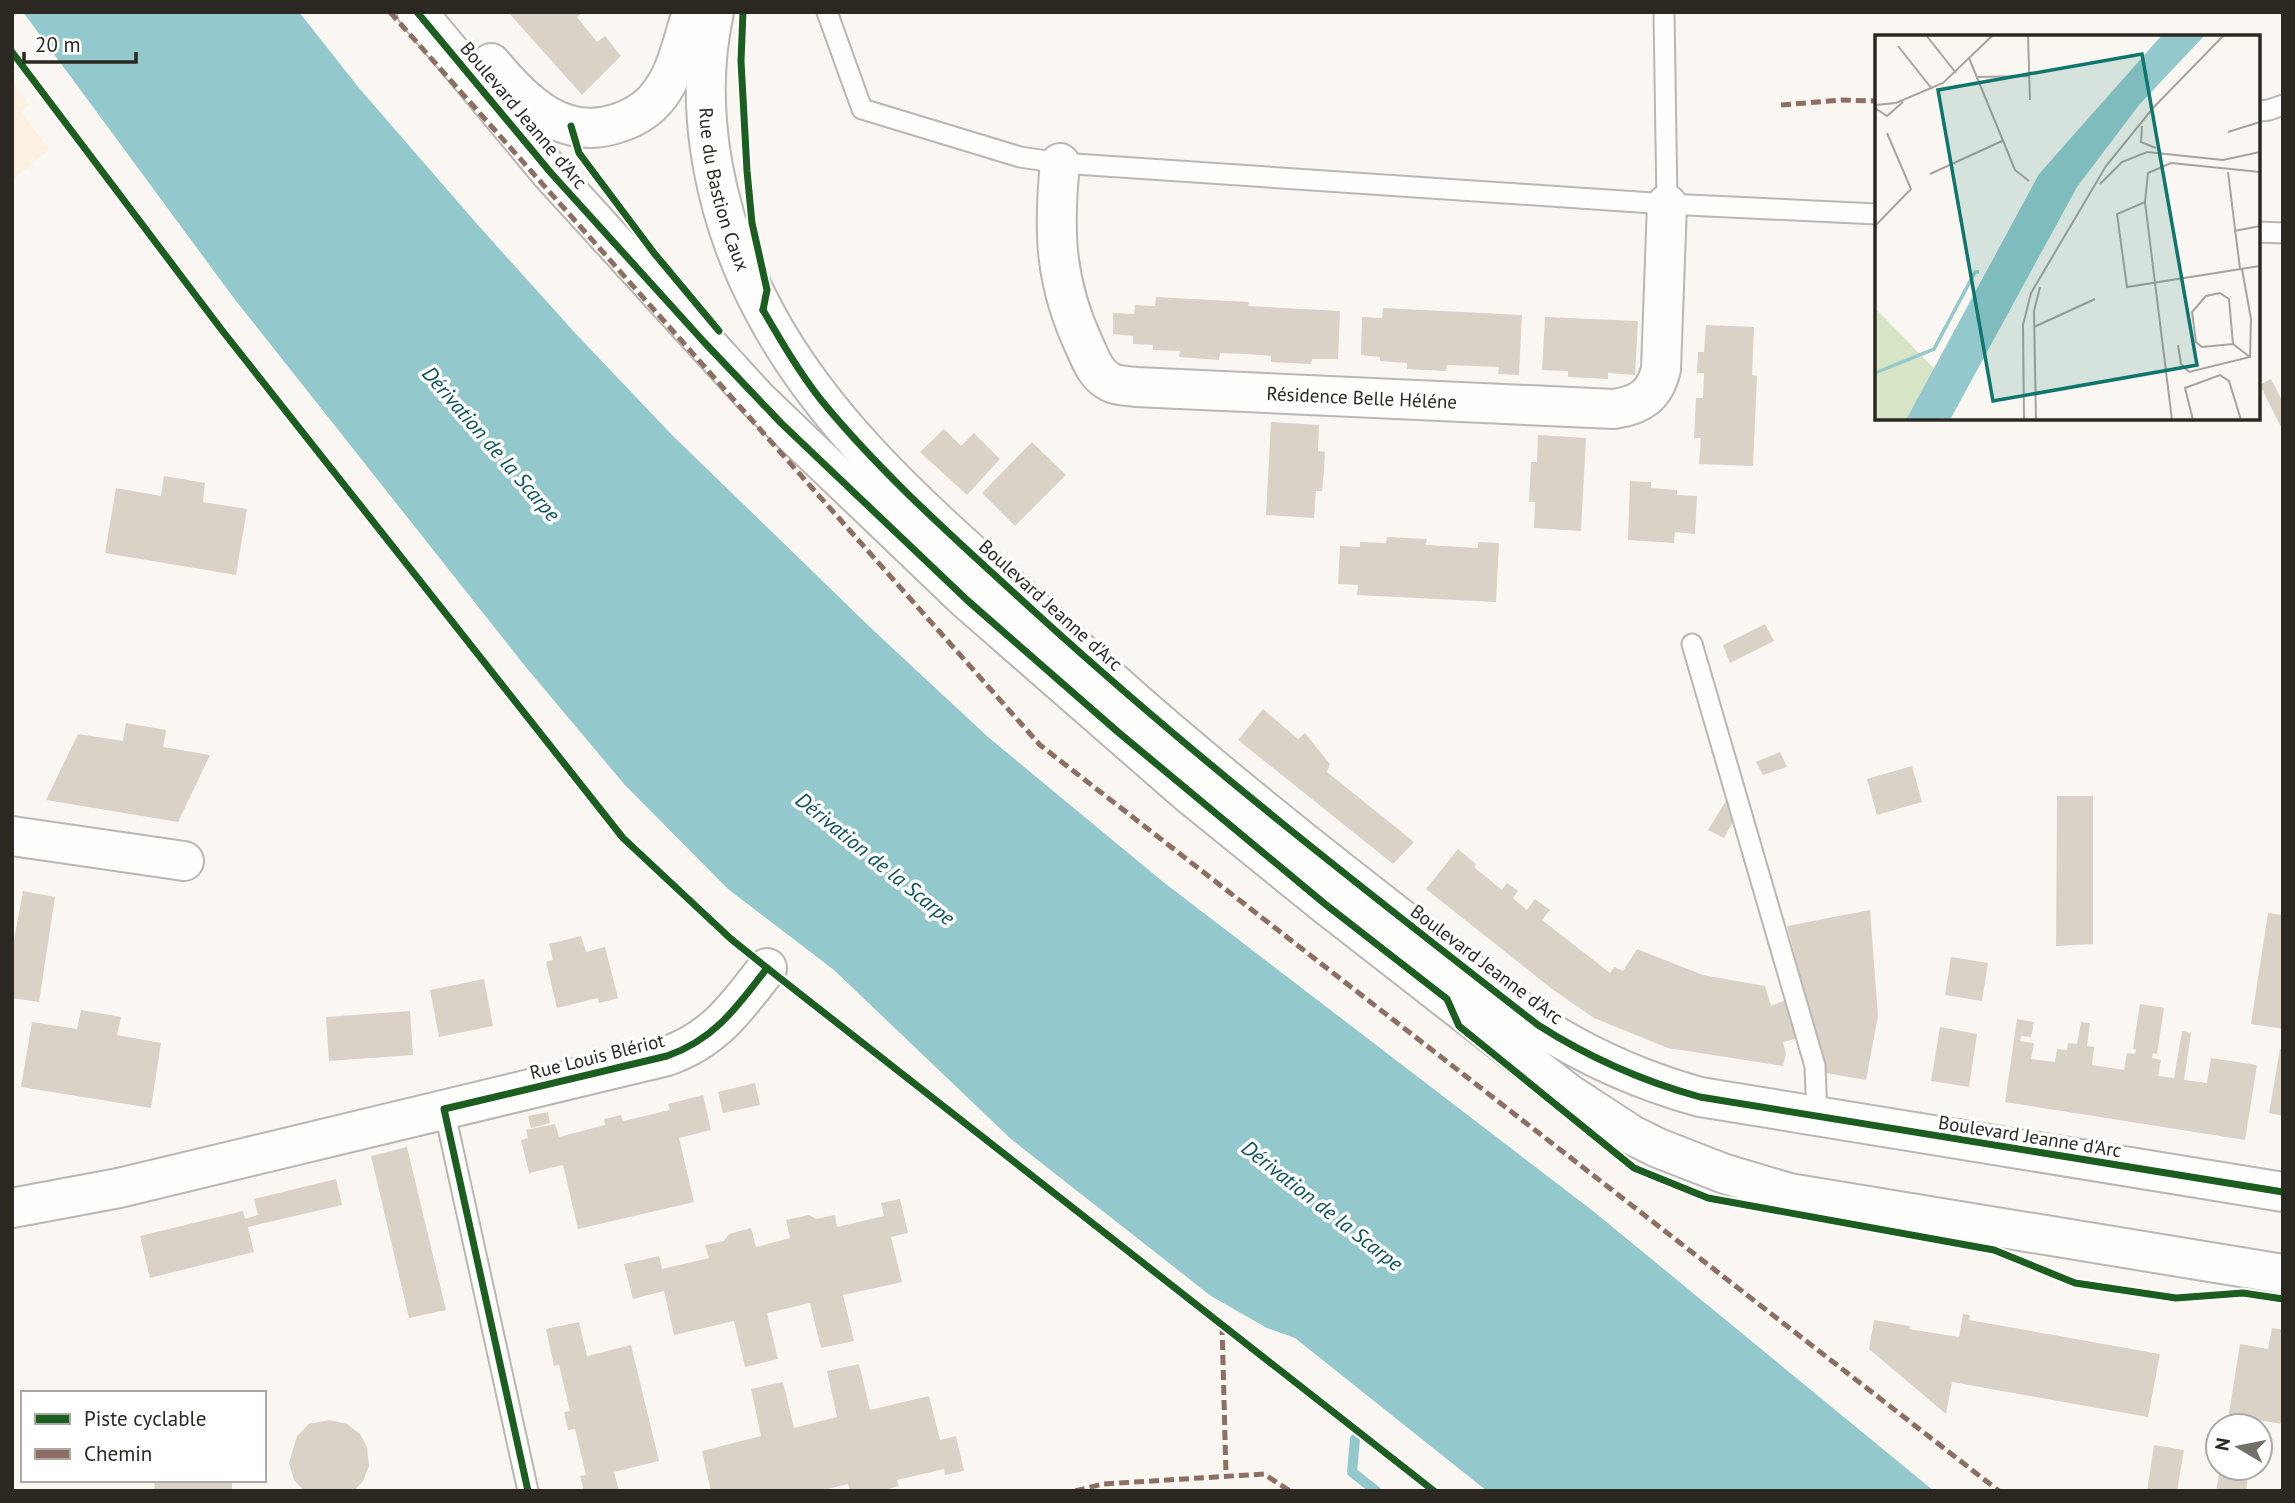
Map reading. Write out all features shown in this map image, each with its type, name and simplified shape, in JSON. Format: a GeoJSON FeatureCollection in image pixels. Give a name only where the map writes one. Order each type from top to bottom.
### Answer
{"type":"FeatureCollection","features":[{"type":"Feature","properties":{"kind":"main road","name":"Boulevard Jeanne d'Arc"},"geometry":{"type":"LineString","coordinates":[[417,12],[551,173],[704,342],[765,408],[888,525],[1009,638],[1188,793],[1325,904],[1569,1094],[1632,1135],[1686,1161],[1789,1193],[2283,1274]]}},
{"type":"Feature","properties":{"kind":"main road","name":"Boulevard Jeanne d'Arc"},"geometry":{"type":"LineString","coordinates":[[450,12],[503,77],[530,104],[555,121],[589,128],[628,120],[642,113],[654,102],[669,79],[692,12]]}},
{"type":"Feature","properties":{"kind":"main road","name":"Rue du Bastion Caux"},"geometry":{"type":"LineString","coordinates":[[692,12],[683,66],[684,117],[696,205],[712,255],[741,319],[778,383],[888,525]]}},
{"type":"Feature","properties":{"kind":"main road","name":"Rue du Bastion Caux"},"geometry":{"type":"LineString","coordinates":[[714,12],[708,51],[708,121],[717,187],[725,218],[763,310],[802,372],[840,422]]}},
{"type":"Feature","properties":{"kind":"main road","name":"Résidence Belle Héléne"},"geometry":{"type":"LineString","coordinates":[[1060,163],[1055,239],[1071,317],[1100,375],[1110,382],[1136,387],[1614,409],[1639,404],[1654,390],[1661,369],[1667,204]]}},
{"type":"Feature","properties":{"kind":"main road","name":"Boulevard Jeanne d'Arc"},"geometry":{"type":"LineString","coordinates":[[840,422],[961,545],[1154,719],[1332,865],[1538,1025],[1595,1058],[1668,1088],[1700,1097],[2283,1192]]}},
{"type":"Feature","properties":{"kind":"main road"},"geometry":{"type":"LineString","coordinates":[[12,836],[184,861]]}},
{"type":"Feature","properties":{"kind":"main road","name":"Rue Louis Blériot"},"geometry":{"type":"LineString","coordinates":[[12,1208],[119,1188],[667,1056],[705,1038],[721,1024],[767,968]]}},
{"type":"Feature","properties":{"kind":"lane"},"geometry":{"type":"LineString","coordinates":[[827,12],[862,109],[1020,158],[1060,163],[1667,204],[1875,214]]}},
{"type":"Feature","properties":{"kind":"lane"},"geometry":{"type":"LineString","coordinates":[[1664,12],[1667,204]]}},
{"type":"Feature","properties":{"kind":"lane"},"geometry":{"type":"LineString","coordinates":[[2260,111],[2283,105]]}},
{"type":"Feature","properties":{"kind":"lane"},"geometry":{"type":"LineString","coordinates":[[2260,232],[2283,233]]}},
{"type":"Feature","properties":{"kind":"lane"},"geometry":{"type":"LineString","coordinates":[[1692,644],[1815,1066],[1817,1117]]}},
{"type":"Feature","properties":{"kind":"lane"},"geometry":{"type":"LineString","coordinates":[[444,1109],[528,1491]]}},
{"type":"Feature","properties":{"kind":"shaded area"},"geometry":{"type":"Polygon","coordinates":[[[12,81],[29,105],[21,111],[49,150],[12,180],[12,81]]]}},
{"type":"Feature","properties":{"kind":"water","name":"Dérivation de la Scarpe"},"geometry":{"type":"Polygon","coordinates":[[[23,12],[299,12],[359,88],[576,334],[672,435],[873,630],[988,737],[1162,881],[1593,1211],[1934,1491],[1487,1491],[1295,1338],[1267,1328],[1211,1296],[1011,1139],[834,970],[728,889],[624,784],[525,666],[233,297],[23,12]]]}},
{"type":"Feature","properties":{"kind":"building"},"geometry":{"type":"Polygon","coordinates":[[[508,12],[583,12],[577,17],[597,42],[605,36],[621,56],[582,95],[508,12]]]}},
{"type":"Feature","properties":{"kind":"building"},"geometry":{"type":"Polygon","coordinates":[[[1156,297],[1340,311],[1338,359],[1312,359],[1311,364],[1271,362],[1271,356],[1246,354],[1220,353],[1219,360],[1179,357],[1180,351],[1153,350],[1153,345],[1133,344],[1133,336],[1113,334],[1113,313],[1134,314],[1135,305],[1155,306],[1156,297]]]}},
{"type":"Feature","properties":{"kind":"building"},"geometry":{"type":"Polygon","coordinates":[[[1383,308],[1522,315],[1519,375],[1498,374],[1499,367],[1447,365],[1446,371],[1407,369],[1407,363],[1380,361],[1380,357],[1361,355],[1362,317],[1382,318],[1383,308]]]}},
{"type":"Feature","properties":{"kind":"building"},"geometry":{"type":"Polygon","coordinates":[[[1545,317],[1638,321],[1635,375],[1608,373],[1608,379],[1568,377],[1568,371],[1542,370],[1545,317]]]}},
{"type":"Feature","properties":{"kind":"building"},"geometry":{"type":"Polygon","coordinates":[[[1706,325],[1754,327],[1752,375],[1757,376],[1753,466],[1699,464],[1701,438],[1694,438],[1696,398],[1703,398],[1704,373],[1697,373],[1698,352],[1704,352],[1706,325]]]}},
{"type":"Feature","properties":{"kind":"building"},"geometry":{"type":"Polygon","coordinates":[[[2271,379],[2283,402],[2283,431],[2260,385],[2271,379]]]}},
{"type":"Feature","properties":{"kind":"building"},"geometry":{"type":"Polygon","coordinates":[[[1271,422],[1319,425],[1318,451],[1325,452],[1324,471],[1322,491],[1316,491],[1314,518],[1266,515],[1271,422]]]}},
{"type":"Feature","properties":{"kind":"building"},"geometry":{"type":"Polygon","coordinates":[[[944,429],[961,446],[974,433],[1000,459],[967,495],[920,452],[944,429]]]}},
{"type":"Feature","properties":{"kind":"building"},"geometry":{"type":"Polygon","coordinates":[[[1538,435],[1586,438],[1581,531],[1534,528],[1535,502],[1529,502],[1531,462],[1537,462],[1538,435]]]}},
{"type":"Feature","properties":{"kind":"building"},"geometry":{"type":"Polygon","coordinates":[[[1032,442],[1066,475],[1015,526],[982,493],[1032,442]]]}},
{"type":"Feature","properties":{"kind":"building"},"geometry":{"type":"Polygon","coordinates":[[[164,476],[205,483],[203,502],[247,509],[236,575],[105,553],[116,488],[161,496],[164,476]]]}},
{"type":"Feature","properties":{"kind":"building"},"geometry":{"type":"Polygon","coordinates":[[[1630,481],[1651,482],[1651,488],[1677,490],[1677,495],[1697,496],[1695,534],[1675,532],[1674,543],[1628,540],[1630,481]]]}},
{"type":"Feature","properties":{"kind":"building"},"geometry":{"type":"Polygon","coordinates":[[[1387,537],[1427,539],[1426,545],[1478,548],[1478,542],[1499,543],[1496,602],[1357,595],[1358,585],[1338,584],[1340,546],[1360,547],[1360,542],[1386,543],[1387,537]]]}},
{"type":"Feature","properties":{"kind":"building"},"geometry":{"type":"Polygon","coordinates":[[[1765,624],[1774,641],[1730,663],[1723,645],[1765,624]]]}},
{"type":"Feature","properties":{"kind":"building"},"geometry":{"type":"Polygon","coordinates":[[[1263,709],[1298,739],[1305,733],[1330,764],[1327,772],[1414,842],[1393,864],[1238,740],[1263,709]]]}},
{"type":"Feature","properties":{"kind":"building"},"geometry":{"type":"Polygon","coordinates":[[[126,723],[166,730],[163,747],[210,755],[178,822],[46,800],[78,734],[123,741],[126,723]]]}},
{"type":"Feature","properties":{"kind":"building"},"geometry":{"type":"Polygon","coordinates":[[[1780,752],[1787,767],[1763,775],[1756,762],[1780,752]]]}},
{"type":"Feature","properties":{"kind":"building"},"geometry":{"type":"Polygon","coordinates":[[[1912,766],[1922,802],[1877,815],[1867,779],[1912,766]]]}},
{"type":"Feature","properties":{"kind":"building"},"geometry":{"type":"Polygon","coordinates":[[[1729,796],[1735,818],[1724,838],[1708,830],[1729,796]]]}},
{"type":"Feature","properties":{"kind":"building"},"geometry":{"type":"Polygon","coordinates":[[[2057,796],[2093,796],[2093,944],[2056,946],[2057,796]]]}},
{"type":"Feature","properties":{"kind":"building"},"geometry":{"type":"Polygon","coordinates":[[[1458,849],[1476,864],[1474,867],[1502,890],[1507,883],[1518,891],[1513,898],[1527,910],[1535,899],[1550,910],[1542,920],[1610,973],[1614,967],[1623,971],[1637,949],[1703,975],[1765,986],[1771,1006],[1788,999],[1799,1038],[1783,1042],[1786,1054],[1783,1066],[1668,1048],[1594,1018],[1552,989],[1426,889],[1458,849]]]}},
{"type":"Feature","properties":{"kind":"building"},"geometry":{"type":"Polygon","coordinates":[[[23,891],[55,897],[39,1002],[12,998],[12,951],[23,891]]]}},
{"type":"Feature","properties":{"kind":"building"},"geometry":{"type":"Polygon","coordinates":[[[1870,910],[1878,1016],[1866,1080],[1826,1073],[1787,926],[1870,910]]]}},
{"type":"Feature","properties":{"kind":"building"},"geometry":{"type":"Polygon","coordinates":[[[2268,913],[2283,915],[2283,1029],[2251,1024],[2268,913]]]}},
{"type":"Feature","properties":{"kind":"building"},"geometry":{"type":"Polygon","coordinates":[[[581,936],[586,952],[605,947],[618,998],[599,1003],[598,998],[557,1008],[546,962],[553,960],[549,944],[581,936]]]}},
{"type":"Feature","properties":{"kind":"building"},"geometry":{"type":"Polygon","coordinates":[[[1951,957],[1988,963],[1982,1001],[1945,995],[1951,957]]]}},
{"type":"Feature","properties":{"kind":"building"},"geometry":{"type":"Polygon","coordinates":[[[484,979],[493,1026],[439,1037],[430,990],[484,979]]]}},
{"type":"Feature","properties":{"kind":"building"},"geometry":{"type":"Polygon","coordinates":[[[2140,1004],[2164,1008],[2157,1054],[2153,1053],[2152,1058],[2161,1060],[2158,1076],[2174,1078],[2182,1031],[2191,1033],[2184,1080],[2207,1083],[2211,1058],[2257,1065],[2245,1140],[2005,1102],[2017,1019],[2034,1022],[2031,1037],[2021,1036],[2020,1041],[2034,1043],[2031,1059],[2055,1062],[2057,1049],[2067,1050],[2068,1043],[2077,1044],[2081,1022],[2090,1023],[2087,1046],[2094,1047],[2092,1065],[2124,1070],[2127,1053],[2135,1054],[2136,1049],[2133,1049],[2140,1004]]]}},
{"type":"Feature","properties":{"kind":"building"},"geometry":{"type":"Polygon","coordinates":[[[81,1010],[121,1017],[117,1035],[161,1043],[151,1108],[21,1087],[32,1022],[77,1029],[81,1010]]]}},
{"type":"Feature","properties":{"kind":"building"},"geometry":{"type":"Polygon","coordinates":[[[410,1011],[413,1055],[329,1061],[326,1017],[410,1011]]]}},
{"type":"Feature","properties":{"kind":"building"},"geometry":{"type":"Polygon","coordinates":[[[1940,1027],[1977,1034],[1969,1087],[1931,1081],[1940,1027]]]}},
{"type":"Feature","properties":{"kind":"building"},"geometry":{"type":"Polygon","coordinates":[[[2280,1049],[2283,1049],[2283,1116],[2269,1113],[2280,1049]]]}},
{"type":"Feature","properties":{"kind":"building"},"geometry":{"type":"Polygon","coordinates":[[[755,1083],[760,1105],[723,1113],[718,1092],[755,1083]]]}},
{"type":"Feature","properties":{"kind":"building"},"geometry":{"type":"Polygon","coordinates":[[[703,1095],[711,1130],[679,1138],[694,1202],[578,1229],[563,1165],[529,1173],[521,1140],[528,1138],[526,1130],[555,1124],[559,1137],[605,1125],[604,1119],[621,1115],[623,1121],[670,1110],[668,1104],[703,1095]]]}},
{"type":"Feature","properties":{"kind":"building"},"geometry":{"type":"Polygon","coordinates":[[[548,1112],[550,1123],[531,1128],[528,1116],[548,1112]]]}},
{"type":"Feature","properties":{"kind":"building"},"geometry":{"type":"Polygon","coordinates":[[[407,1147],[446,1310],[409,1318],[371,1156],[407,1147]]]}},
{"type":"Feature","properties":{"kind":"building"},"geometry":{"type":"Polygon","coordinates":[[[336,1179],[342,1205],[248,1227],[254,1252],[150,1278],[140,1236],[243,1211],[245,1219],[258,1215],[254,1199],[336,1179]]]}},
{"type":"Feature","properties":{"kind":"building"},"geometry":{"type":"Polygon","coordinates":[[[900,1199],[908,1233],[891,1237],[902,1282],[843,1295],[854,1341],[821,1348],[810,1303],[767,1313],[778,1359],[745,1367],[734,1321],[674,1335],[664,1291],[633,1299],[624,1264],[659,1256],[662,1269],[709,1258],[705,1245],[724,1241],[729,1234],[751,1228],[756,1247],[790,1238],[786,1220],[809,1215],[816,1219],[835,1215],[837,1227],[884,1216],[881,1203],[900,1199]]]}},
{"type":"Feature","properties":{"kind":"building"},"geometry":{"type":"Polygon","coordinates":[[[1963,1314],[1970,1315],[1969,1320],[2160,1354],[2148,1417],[1952,1382],[1946,1414],[1869,1349],[1874,1320],[1959,1337],[1963,1314]]]}},
{"type":"Feature","properties":{"kind":"building"},"geometry":{"type":"Polygon","coordinates":[[[579,1322],[587,1356],[631,1345],[659,1461],[614,1472],[619,1491],[584,1491],[580,1476],[586,1475],[575,1429],[568,1430],[564,1412],[570,1411],[559,1365],[554,1366],[546,1329],[579,1322]]]}},
{"type":"Feature","properties":{"kind":"building"},"geometry":{"type":"Polygon","coordinates":[[[2272,1328],[2283,1330],[2283,1424],[2274,1423],[2274,1412],[2229,1412],[2240,1344],[2268,1349],[2272,1328]]]}},
{"type":"Feature","properties":{"kind":"building"},"geometry":{"type":"Polygon","coordinates":[[[859,1364],[870,1410],[929,1396],[940,1440],[956,1436],[964,1471],[945,1475],[944,1469],[897,1480],[899,1486],[880,1491],[850,1491],[848,1484],[819,1491],[711,1491],[702,1451],[761,1436],[751,1389],[783,1382],[794,1428],[837,1417],[827,1371],[859,1364]]]}},
{"type":"Feature","properties":{"kind":"building"},"geometry":{"type":"Polygon","coordinates":[[[329,1420],[347,1424],[360,1434],[367,1447],[369,1466],[363,1481],[354,1491],[304,1491],[294,1480],[289,1463],[297,1436],[309,1424],[329,1420]]]}},
{"type":"Feature","properties":{"kind":"building"},"geometry":{"type":"Polygon","coordinates":[[[2154,1445],[2184,1450],[2177,1491],[2147,1491],[2154,1445]]]}},
{"type":"Feature","properties":{"kind":"building"},"geometry":{"type":"Polygon","coordinates":[[[155,1482],[232,1482],[232,1491],[154,1491],[155,1482]]]}},
{"type":"Feature","properties":{"kind":"building"},"geometry":{"type":"Polygon","coordinates":[[[2218,1482],[2247,1482],[2246,1491],[2216,1491],[2218,1482]]]}},
{"type":"Feature","properties":{"kind":"waterway"},"geometry":{"type":"LineString","coordinates":[[1355,1439],[1352,1472],[1376,1491]]}},
{"type":"Feature","properties":{"kind":"marked path"},"geometry":{"type":"LineString","coordinates":[[390,12],[1040,745],[1999,1491]]}},
{"type":"Feature","properties":{"kind":"marked path"},"geometry":{"type":"LineString","coordinates":[[1781,105],[1841,100],[1875,101]]}},
{"type":"Feature","properties":{"kind":"marked path"},"geometry":{"type":"LineString","coordinates":[[1222,1325],[1226,1475]]}},
{"type":"Feature","properties":{"kind":"marked path"},"geometry":{"type":"LineString","coordinates":[[1075,1491],[1103,1484],[1264,1474],[1290,1491]]}},
{"type":"Feature","properties":{"kind":"cycle path"},"geometry":{"type":"LineString","coordinates":[[417,12],[551,173],[704,342],[781,423],[967,600],[1118,732],[1325,904],[1447,999],[1459,1026],[1634,1168],[1708,1198],[1994,1250],[2075,1283],[2176,1298],[2243,1293],[2283,1299]]}},
{"type":"Feature","properties":{"kind":"cycle path"},"geometry":{"type":"LineString","coordinates":[[743,12],[741,61],[747,171],[752,223],[767,290],[763,310]]}},
{"type":"Feature","properties":{"kind":"cycle path"},"geometry":{"type":"LineString","coordinates":[[12,52],[221,329],[623,838],[731,939],[767,968],[1434,1491]]}},
{"type":"Feature","properties":{"kind":"cycle path"},"geometry":{"type":"LineString","coordinates":[[571,126],[579,153],[654,253],[719,331]]}},
{"type":"Feature","properties":{"kind":"cycle path"},"geometry":{"type":"LineString","coordinates":[[763,310],[783,345],[821,400],[871,457],[980,562],[1096,667],[1283,824],[1538,1025],[1557,1037],[1616,1067],[1657,1084],[1700,1097],[2283,1192]]}},
{"type":"Feature","properties":{"kind":"cycle path"},"geometry":{"type":"LineString","coordinates":[[528,1491],[444,1109],[667,1056],[684,1049],[699,1041],[724,1020],[767,968]]}}]}
